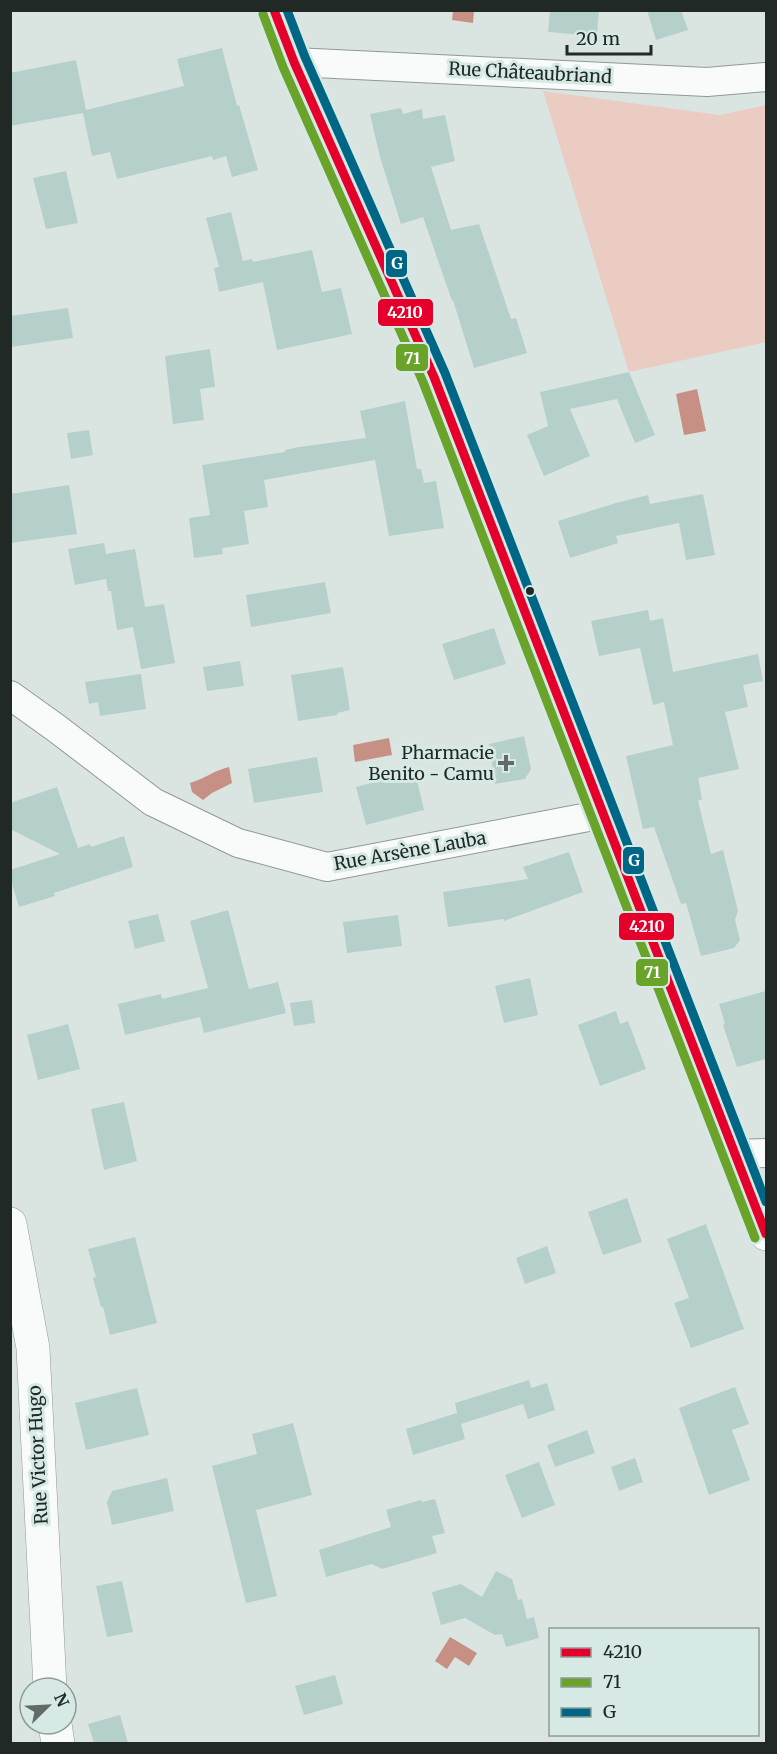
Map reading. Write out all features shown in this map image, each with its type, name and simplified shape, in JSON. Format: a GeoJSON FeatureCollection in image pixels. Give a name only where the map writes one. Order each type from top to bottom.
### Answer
{"type":"FeatureCollection","features":[{"type":"Feature","properties":{"kind":"street"},"geometry":{"type":"LineString","coordinates":[[274,10],[294,62],[434,377],[604,814],[751,1153],[766,1234]]}},
{"type":"Feature","properties":{"kind":"street","name":"Rue Châteaubriand"},"geometry":{"type":"LineString","coordinates":[[294,62],[707,82],[766,77]]}},
{"type":"Feature","properties":{"kind":"street","name":"Rue Arsène Lauba"},"geometry":{"type":"LineString","coordinates":[[10,695],[153,801],[238,843],[327,867],[604,814]]}},
{"type":"Feature","properties":{"kind":"street","name":"Rue Victor Hugo"},"geometry":{"type":"LineString","coordinates":[[10,1224],[33,1348],[49,1676]]}},
{"type":"Feature","properties":{"kind":"shaded area"},"geometry":{"type":"Polygon","coordinates":[[[453,11],[474,11],[473,23],[452,20],[453,11]]]}},
{"type":"Feature","properties":{"kind":"shaded area"},"geometry":{"type":"Polygon","coordinates":[[[543,91],[720,115],[766,105],[766,342],[629,372],[543,91]]]}},
{"type":"Feature","properties":{"kind":"shaded area"},"geometry":{"type":"Polygon","coordinates":[[[697,389],[706,431],[684,435],[676,394],[697,389]]]}},
{"type":"Feature","properties":{"kind":"shaded area"},"geometry":{"type":"Polygon","coordinates":[[[389,738],[392,755],[355,762],[353,745],[389,738]]]}},
{"type":"Feature","properties":{"kind":"shaded area"},"geometry":{"type":"Polygon","coordinates":[[[229,767],[232,783],[203,800],[192,792],[190,783],[229,767]]]}},
{"type":"Feature","properties":{"kind":"shaded area"},"geometry":{"type":"Polygon","coordinates":[[[450,1637],[477,1653],[469,1666],[455,1657],[447,1669],[435,1661],[450,1637]]]}},
{"type":"Feature","properties":{"kind":"building"},"geometry":{"type":"Polygon","coordinates":[[[550,10],[599,10],[597,36],[548,32],[550,10]]]}},
{"type":"Feature","properties":{"kind":"building"},"geometry":{"type":"Polygon","coordinates":[[[647,10],[681,10],[688,30],[656,40],[647,10]]]}},
{"type":"Feature","properties":{"kind":"building"},"geometry":{"type":"Polygon","coordinates":[[[222,48],[237,106],[239,105],[258,170],[232,177],[226,156],[213,160],[212,156],[117,179],[110,152],[92,156],[83,113],[10,126],[10,73],[76,60],[86,110],[184,86],[177,59],[222,48]]]}},
{"type":"Feature","properties":{"kind":"building"},"geometry":{"type":"Polygon","coordinates":[[[401,108],[403,114],[422,109],[423,119],[445,115],[455,161],[431,167],[451,230],[479,224],[511,319],[516,318],[527,353],[474,368],[453,300],[423,217],[401,224],[380,157],[370,114],[401,108]]]}},
{"type":"Feature","properties":{"kind":"building"},"geometry":{"type":"Polygon","coordinates":[[[66,171],[78,223],[46,229],[33,178],[66,171]]]}},
{"type":"Feature","properties":{"kind":"building"},"geometry":{"type":"Polygon","coordinates":[[[231,212],[243,261],[252,259],[253,262],[312,250],[322,292],[341,288],[352,334],[277,350],[263,282],[219,292],[214,268],[219,267],[206,218],[231,212]]]}},
{"type":"Feature","properties":{"kind":"building"},"geometry":{"type":"Polygon","coordinates":[[[68,308],[73,338],[10,347],[10,316],[68,308]]]}},
{"type":"Feature","properties":{"kind":"building"},"geometry":{"type":"Polygon","coordinates":[[[210,349],[215,387],[200,389],[204,420],[173,424],[165,356],[210,349]]]}},
{"type":"Feature","properties":{"kind":"building"},"geometry":{"type":"Polygon","coordinates":[[[629,372],[655,435],[635,443],[617,399],[570,409],[590,456],[544,476],[527,435],[548,426],[540,392],[629,372]]]}},
{"type":"Feature","properties":{"kind":"building"},"geometry":{"type":"Polygon","coordinates":[[[405,401],[417,469],[421,469],[424,483],[436,481],[444,528],[389,536],[375,460],[264,480],[268,507],[244,511],[249,544],[222,548],[223,554],[194,558],[189,518],[210,515],[202,465],[285,452],[285,450],[299,447],[366,438],[360,411],[405,401]]]}},
{"type":"Feature","properties":{"kind":"building"},"geometry":{"type":"Polygon","coordinates":[[[89,430],[93,455],[71,459],[67,433],[89,430]]]}},
{"type":"Feature","properties":{"kind":"building"},"geometry":{"type":"Polygon","coordinates":[[[69,485],[77,534],[10,543],[10,494],[69,485]]]}},
{"type":"Feature","properties":{"kind":"building"},"geometry":{"type":"Polygon","coordinates":[[[703,494],[715,555],[686,560],[679,523],[616,536],[618,543],[570,558],[558,521],[648,495],[650,504],[703,494]]]}},
{"type":"Feature","properties":{"kind":"building"},"geometry":{"type":"Polygon","coordinates":[[[104,543],[106,554],[135,549],[145,607],[164,604],[175,663],[141,669],[133,627],[117,630],[111,591],[108,591],[106,579],[75,585],[68,549],[104,543]]]}},
{"type":"Feature","properties":{"kind":"building"},"geometry":{"type":"Polygon","coordinates":[[[325,582],[331,613],[251,627],[246,595],[325,582]]]}},
{"type":"Feature","properties":{"kind":"building"},"geometry":{"type":"Polygon","coordinates":[[[648,610],[650,621],[663,618],[673,672],[758,654],[763,681],[743,685],[748,707],[725,712],[739,769],[698,778],[702,799],[698,801],[711,854],[723,850],[738,911],[735,920],[740,940],[734,948],[701,956],[686,903],[681,904],[654,827],[643,829],[626,756],[673,745],[664,702],[653,705],[640,648],[599,656],[591,621],[648,610]]]}},
{"type":"Feature","properties":{"kind":"building"},"geometry":{"type":"Polygon","coordinates":[[[494,628],[506,664],[454,680],[442,644],[494,628]]]}},
{"type":"Feature","properties":{"kind":"building"},"geometry":{"type":"Polygon","coordinates":[[[240,661],[244,686],[207,691],[203,667],[240,661]]]}},
{"type":"Feature","properties":{"kind":"building"},"geometry":{"type":"Polygon","coordinates":[[[343,667],[350,710],[337,713],[337,715],[298,721],[291,675],[343,667]]]}},
{"type":"Feature","properties":{"kind":"building"},"geometry":{"type":"Polygon","coordinates":[[[141,674],[146,709],[100,716],[98,702],[89,704],[85,682],[141,674]]]}},
{"type":"Feature","properties":{"kind":"building"},"geometry":{"type":"Polygon","coordinates":[[[524,736],[531,769],[525,779],[495,784],[489,744],[524,736]]]}},
{"type":"Feature","properties":{"kind":"building"},"geometry":{"type":"Polygon","coordinates":[[[317,757],[323,792],[254,803],[248,769],[317,757]]]}},
{"type":"Feature","properties":{"kind":"building"},"geometry":{"type":"Polygon","coordinates":[[[415,772],[424,810],[366,825],[356,787],[415,772]]]}},
{"type":"Feature","properties":{"kind":"building"},"geometry":{"type":"Polygon","coordinates":[[[57,787],[78,848],[90,844],[91,847],[124,836],[133,867],[19,907],[10,870],[60,854],[10,829],[10,803],[57,787]]]}},
{"type":"Feature","properties":{"kind":"building"},"geometry":{"type":"Polygon","coordinates":[[[569,852],[583,892],[504,921],[504,919],[448,927],[443,892],[528,879],[523,867],[569,852]]]}},
{"type":"Feature","properties":{"kind":"building"},"geometry":{"type":"Polygon","coordinates":[[[228,910],[249,989],[278,982],[286,1013],[204,1033],[200,1017],[125,1035],[118,1004],[161,994],[162,999],[208,988],[190,921],[228,910]]]}},
{"type":"Feature","properties":{"kind":"building"},"geometry":{"type":"Polygon","coordinates":[[[158,914],[165,941],[135,949],[128,921],[158,914]]]}},
{"type":"Feature","properties":{"kind":"building"},"geometry":{"type":"Polygon","coordinates":[[[398,915],[402,946],[347,953],[343,922],[398,915]]]}},
{"type":"Feature","properties":{"kind":"building"},"geometry":{"type":"Polygon","coordinates":[[[530,978],[538,1015],[504,1023],[495,986],[530,978]]]}},
{"type":"Feature","properties":{"kind":"building"},"geometry":{"type":"Polygon","coordinates":[[[766,991],[766,1059],[737,1067],[723,1025],[725,1024],[719,1004],[766,991]]]}},
{"type":"Feature","properties":{"kind":"building"},"geometry":{"type":"Polygon","coordinates":[[[312,1000],[315,1023],[294,1026],[290,1003],[312,1000]]]}},
{"type":"Feature","properties":{"kind":"building"},"geometry":{"type":"Polygon","coordinates":[[[616,1011],[620,1024],[628,1021],[646,1069],[600,1086],[578,1025],[616,1011]]]}},
{"type":"Feature","properties":{"kind":"building"},"geometry":{"type":"Polygon","coordinates":[[[68,1024],[80,1069],[38,1080],[27,1035],[68,1024]]]}},
{"type":"Feature","properties":{"kind":"building"},"geometry":{"type":"Polygon","coordinates":[[[124,1102],[137,1161],[104,1170],[91,1109],[124,1102]]]}},
{"type":"Feature","properties":{"kind":"building"},"geometry":{"type":"Polygon","coordinates":[[[627,1198],[642,1242],[603,1255],[588,1212],[627,1198]]]}},
{"type":"Feature","properties":{"kind":"building"},"geometry":{"type":"Polygon","coordinates":[[[706,1224],[744,1329],[691,1348],[674,1303],[689,1298],[667,1239],[706,1224]]]}},
{"type":"Feature","properties":{"kind":"building"},"geometry":{"type":"Polygon","coordinates":[[[135,1237],[157,1323],[110,1335],[93,1278],[96,1277],[88,1249],[135,1237]]]}},
{"type":"Feature","properties":{"kind":"building"},"geometry":{"type":"Polygon","coordinates":[[[547,1246],[556,1273],[525,1284],[516,1258],[547,1246]]]}},
{"type":"Feature","properties":{"kind":"building"},"geometry":{"type":"Polygon","coordinates":[[[529,1380],[531,1388],[547,1383],[555,1410],[528,1419],[523,1404],[461,1424],[465,1439],[413,1455],[406,1429],[457,1413],[455,1403],[529,1380]]]}},
{"type":"Feature","properties":{"kind":"building"},"geometry":{"type":"Polygon","coordinates":[[[735,1387],[749,1424],[732,1430],[750,1480],[709,1495],[679,1408],[735,1387]]]}},
{"type":"Feature","properties":{"kind":"building"},"geometry":{"type":"Polygon","coordinates":[[[137,1388],[149,1435],[86,1450],[75,1403],[137,1388]]]}},
{"type":"Feature","properties":{"kind":"building"},"geometry":{"type":"Polygon","coordinates":[[[293,1423],[312,1495],[256,1510],[277,1596],[246,1603],[212,1466],[257,1454],[252,1434],[293,1423]]]}},
{"type":"Feature","properties":{"kind":"building"},"geometry":{"type":"Polygon","coordinates":[[[587,1430],[595,1453],[555,1467],[547,1445],[587,1430]]]}},
{"type":"Feature","properties":{"kind":"building"},"geometry":{"type":"Polygon","coordinates":[[[635,1458],[643,1482],[619,1491],[611,1467],[635,1458]]]}},
{"type":"Feature","properties":{"kind":"building"},"geometry":{"type":"Polygon","coordinates":[[[539,1462],[555,1505],[522,1518],[505,1475],[539,1462]]]}},
{"type":"Feature","properties":{"kind":"building"},"geometry":{"type":"Polygon","coordinates":[[[167,1478],[174,1511],[112,1525],[107,1502],[112,1491],[167,1478]]]}},
{"type":"Feature","properties":{"kind":"building"},"geometry":{"type":"Polygon","coordinates":[[[435,1499],[445,1533],[432,1536],[437,1553],[382,1569],[372,1564],[326,1577],[319,1550],[391,1527],[386,1510],[421,1500],[422,1502],[435,1499]]]}},
{"type":"Feature","properties":{"kind":"building"},"geometry":{"type":"Polygon","coordinates":[[[496,1571],[512,1579],[518,1600],[522,1599],[527,1619],[534,1617],[539,1638],[506,1647],[502,1634],[495,1635],[465,1618],[441,1625],[432,1592],[461,1584],[482,1597],[496,1571]]]}},
{"type":"Feature","properties":{"kind":"building"},"geometry":{"type":"Polygon","coordinates":[[[122,1581],[133,1632],[107,1637],[96,1586],[122,1581]]]}},
{"type":"Feature","properties":{"kind":"building"},"geometry":{"type":"Polygon","coordinates":[[[335,1675],[343,1704],[304,1715],[295,1686],[335,1675]]]}},
{"type":"Feature","properties":{"kind":"building"},"geometry":{"type":"Polygon","coordinates":[[[120,1715],[128,1743],[94,1743],[88,1724],[120,1715]]]}},
{"type":"Feature","properties":{"kind":"transit line","name":"4210"},"geometry":{"type":"LineString","coordinates":[[274,10],[294,62],[434,377],[766,1234]]}},
{"type":"Feature","properties":{"kind":"transit line","name":"G"},"geometry":{"type":"LineString","coordinates":[[287,10],[305,57],[445,373],[766,1202]]}},
{"type":"Feature","properties":{"kind":"transit line","name":"71"},"geometry":{"type":"LineString","coordinates":[[263,14],[283,67],[423,382],[755,1238]]}},
{"type":"Feature","properties":{"kind":"place","name":"Pharmacie Benito - Camu"},"geometry":{"type":"Point","coordinates":[506,763]}}]}
